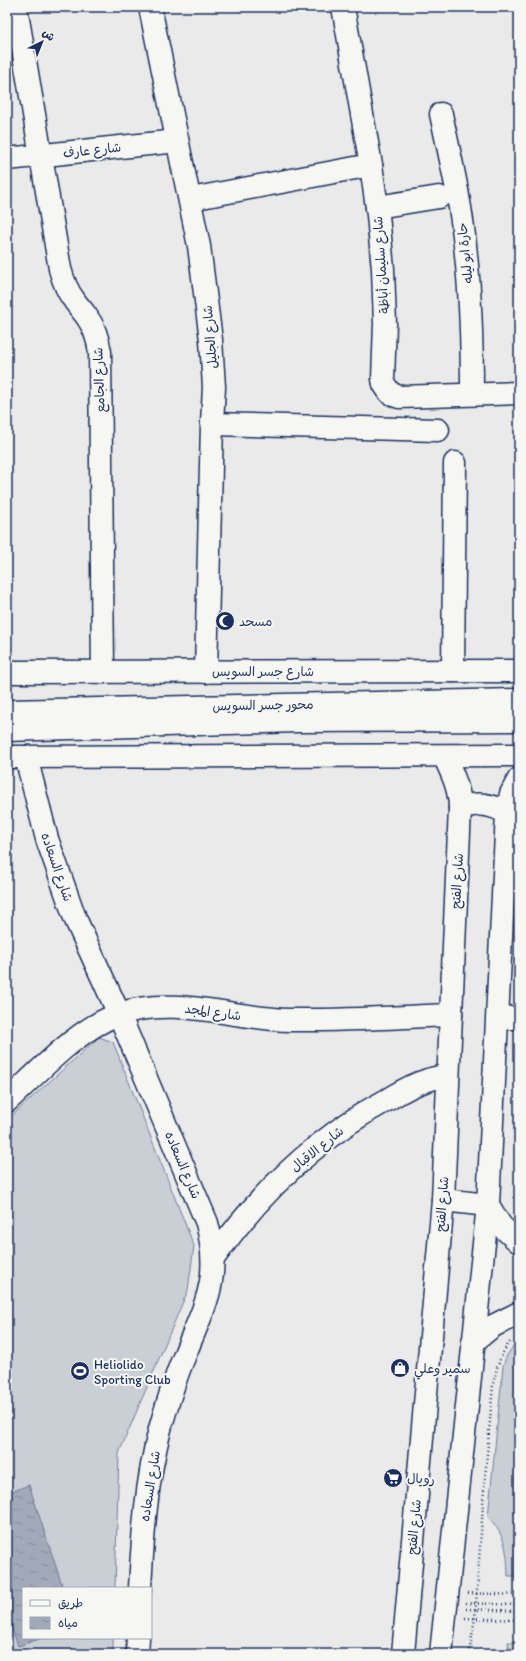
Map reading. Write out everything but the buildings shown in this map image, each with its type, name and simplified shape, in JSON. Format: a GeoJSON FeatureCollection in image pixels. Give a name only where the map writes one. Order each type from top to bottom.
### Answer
{"type":"FeatureCollection","features":[{"type":"Feature","properties":{"kind":"street","name":"شارع الجامع"},"geometry":{"type":"LineString","coordinates":[[16,7],[63,280],[72,299],[87,316],[93,327],[98,339],[100,352],[103,672]]}},
{"type":"Feature","properties":{"kind":"street","name":"شارع الجليل"},"geometry":{"type":"LineString","coordinates":[[150,7],[200,246],[211,340],[214,387],[206,672]]}},
{"type":"Feature","properties":{"kind":"street","name":"شارع سليمان أباظة"},"geometry":{"type":"LineString","coordinates":[[343,7],[371,165],[377,208],[383,269],[386,324],[383,379],[386,389],[390,393],[399,397],[519,393]]}},
{"type":"Feature","properties":{"kind":"street","name":"حارة ابو ليله"},"geometry":{"type":"LineString","coordinates":[[441,114],[456,183],[466,253],[472,324],[472,394]]}},
{"type":"Feature","properties":{"kind":"street","name":"شارع عارف"},"geometry":{"type":"LineString","coordinates":[[7,159],[177,140]]}},
{"type":"Feature","properties":{"kind":"street"},"geometry":{"type":"LineString","coordinates":[[191,199],[371,165]]}},
{"type":"Feature","properties":{"kind":"street"},"geometry":{"type":"LineString","coordinates":[[377,208],[439,197]]}},
{"type":"Feature","properties":{"kind":"street"},"geometry":{"type":"LineString","coordinates":[[212,424],[438,430]]}},
{"type":"Feature","properties":{"kind":"street"},"geometry":{"type":"LineString","coordinates":[[453,671],[455,463]]}},
{"type":"Feature","properties":{"kind":"street","name":"شارع جسر السويس"},"geometry":{"type":"LineString","coordinates":[[7,672],[519,671]]}},
{"type":"Feature","properties":{"kind":"street","name":"محور جسر السويس"},"geometry":{"type":"LineString","coordinates":[[7,711],[519,700]]}},
{"type":"Feature","properties":{"kind":"street","name":"محور جسر السويس"},"geometry":{"type":"LineString","coordinates":[[7,730],[297,721],[519,720]]}},
{"type":"Feature","properties":{"kind":"street","name":"شارع الفتح"},"geometry":{"type":"LineString","coordinates":[[403,1654],[443,1200],[460,808],[460,795],[444,756]]}},
{"type":"Feature","properties":{"kind":"street"},"geometry":{"type":"LineString","coordinates":[[16,757],[519,756]]}},
{"type":"Feature","properties":{"kind":"street","name":"شارع السعاده"},"geometry":{"type":"LineString","coordinates":[[16,757],[41,818],[60,879],[86,944],[118,1014],[207,1223],[212,1246],[213,1259],[211,1285],[208,1298],[174,1382],[156,1449],[148,1487],[143,1525],[140,1587]]}},
{"type":"Feature","properties":{"kind":"street"},"geometry":{"type":"LineString","coordinates":[[441,1654],[473,1342],[509,1018],[507,813],[511,794],[519,779]]}},
{"type":"Feature","properties":{"kind":"street"},"geometry":{"type":"LineString","coordinates":[[460,808],[485,804],[497,807],[507,813]]}},
{"type":"Feature","properties":{"kind":"street","name":"شارع المجد"},"geometry":{"type":"LineString","coordinates":[[7,1101],[75,1039],[99,1023],[118,1014],[141,1008],[164,1007],[200,1010],[251,1018],[291,1020],[451,1015]]}},
{"type":"Feature","properties":{"kind":"street","name":"شارع الاقبال"},"geometry":{"type":"LineString","coordinates":[[213,1259],[232,1232],[264,1195],[325,1140],[366,1112],[408,1088],[424,1081],[448,1075]]}},
{"type":"Feature","properties":{"kind":"street"},"geometry":{"type":"LineString","coordinates":[[443,1200],[488,1205]]}},
{"type":"Feature","properties":{"kind":"street"},"geometry":{"type":"LineString","coordinates":[[488,1205],[501,1226],[519,1242]]}},
{"type":"Feature","properties":{"kind":"street"},"geometry":{"type":"LineString","coordinates":[[473,1342],[493,1326],[519,1313]]}},
{"type":"Feature","properties":{"kind":"street"},"geometry":{"type":"LineString","coordinates":[[137,1654],[138,1639]]}},
{"type":"Feature","properties":{"kind":"path"},"geometry":{"type":"LineString","coordinates":[[469,1654],[475,1618],[493,1385],[501,1357],[513,1339]]}},
{"type":"Feature","properties":{"kind":"path"},"geometry":{"type":"LineString","coordinates":[[485,1594],[519,1595]]}},
{"type":"Feature","properties":{"kind":"path"},"geometry":{"type":"LineString","coordinates":[[484,1604],[519,1605]]}},
{"type":"Feature","properties":{"kind":"path"},"geometry":{"type":"LineString","coordinates":[[484,1609],[519,1610]]}},
{"type":"Feature","properties":{"kind":"path"},"geometry":{"type":"LineString","coordinates":[[483,1619],[519,1620]]}},
{"type":"Feature","properties":{"kind":"shaded area","name":"Heliolido Sporting Club"},"geometry":{"type":"Polygon","coordinates":[[[99,1037],[113,1042],[194,1246],[188,1290],[119,1453],[115,1587],[22,1587],[22,1639],[113,1639],[113,1654],[7,1654],[7,1120],[99,1037]]]}},
{"type":"Feature","properties":{"kind":"shaded area"},"geometry":{"type":"Polygon","coordinates":[[[519,1338],[519,1576],[508,1576],[506,1551],[502,1537],[488,1517],[503,1366],[507,1355],[519,1338]]]}},
{"type":"Feature","properties":{"kind":"shaded area"},"geometry":{"type":"Polygon","coordinates":[[[508,1642],[519,1642],[519,1654],[506,1654],[509,1651],[508,1642]]]}},
{"type":"Feature","properties":{"kind":"water"},"geometry":{"type":"Polygon","coordinates":[[[29,1485],[63,1587],[22,1587],[22,1639],[40,1639],[18,1646],[7,1614],[7,1493],[29,1485]]]}},
{"type":"Feature","properties":{"kind":"place","name":"مسحد"},"geometry":{"type":"Point","coordinates":[225,621]}},
{"type":"Feature","properties":{"kind":"place","name":"سمير وعلي"},"geometry":{"type":"Point","coordinates":[400,1368]}},
{"type":"Feature","properties":{"kind":"place","name":"Heliolido Sporting Club"},"geometry":{"type":"Point","coordinates":[80,1371]}},
{"type":"Feature","properties":{"kind":"place","name":"رويال"},"geometry":{"type":"Point","coordinates":[393,1478]}}]}
